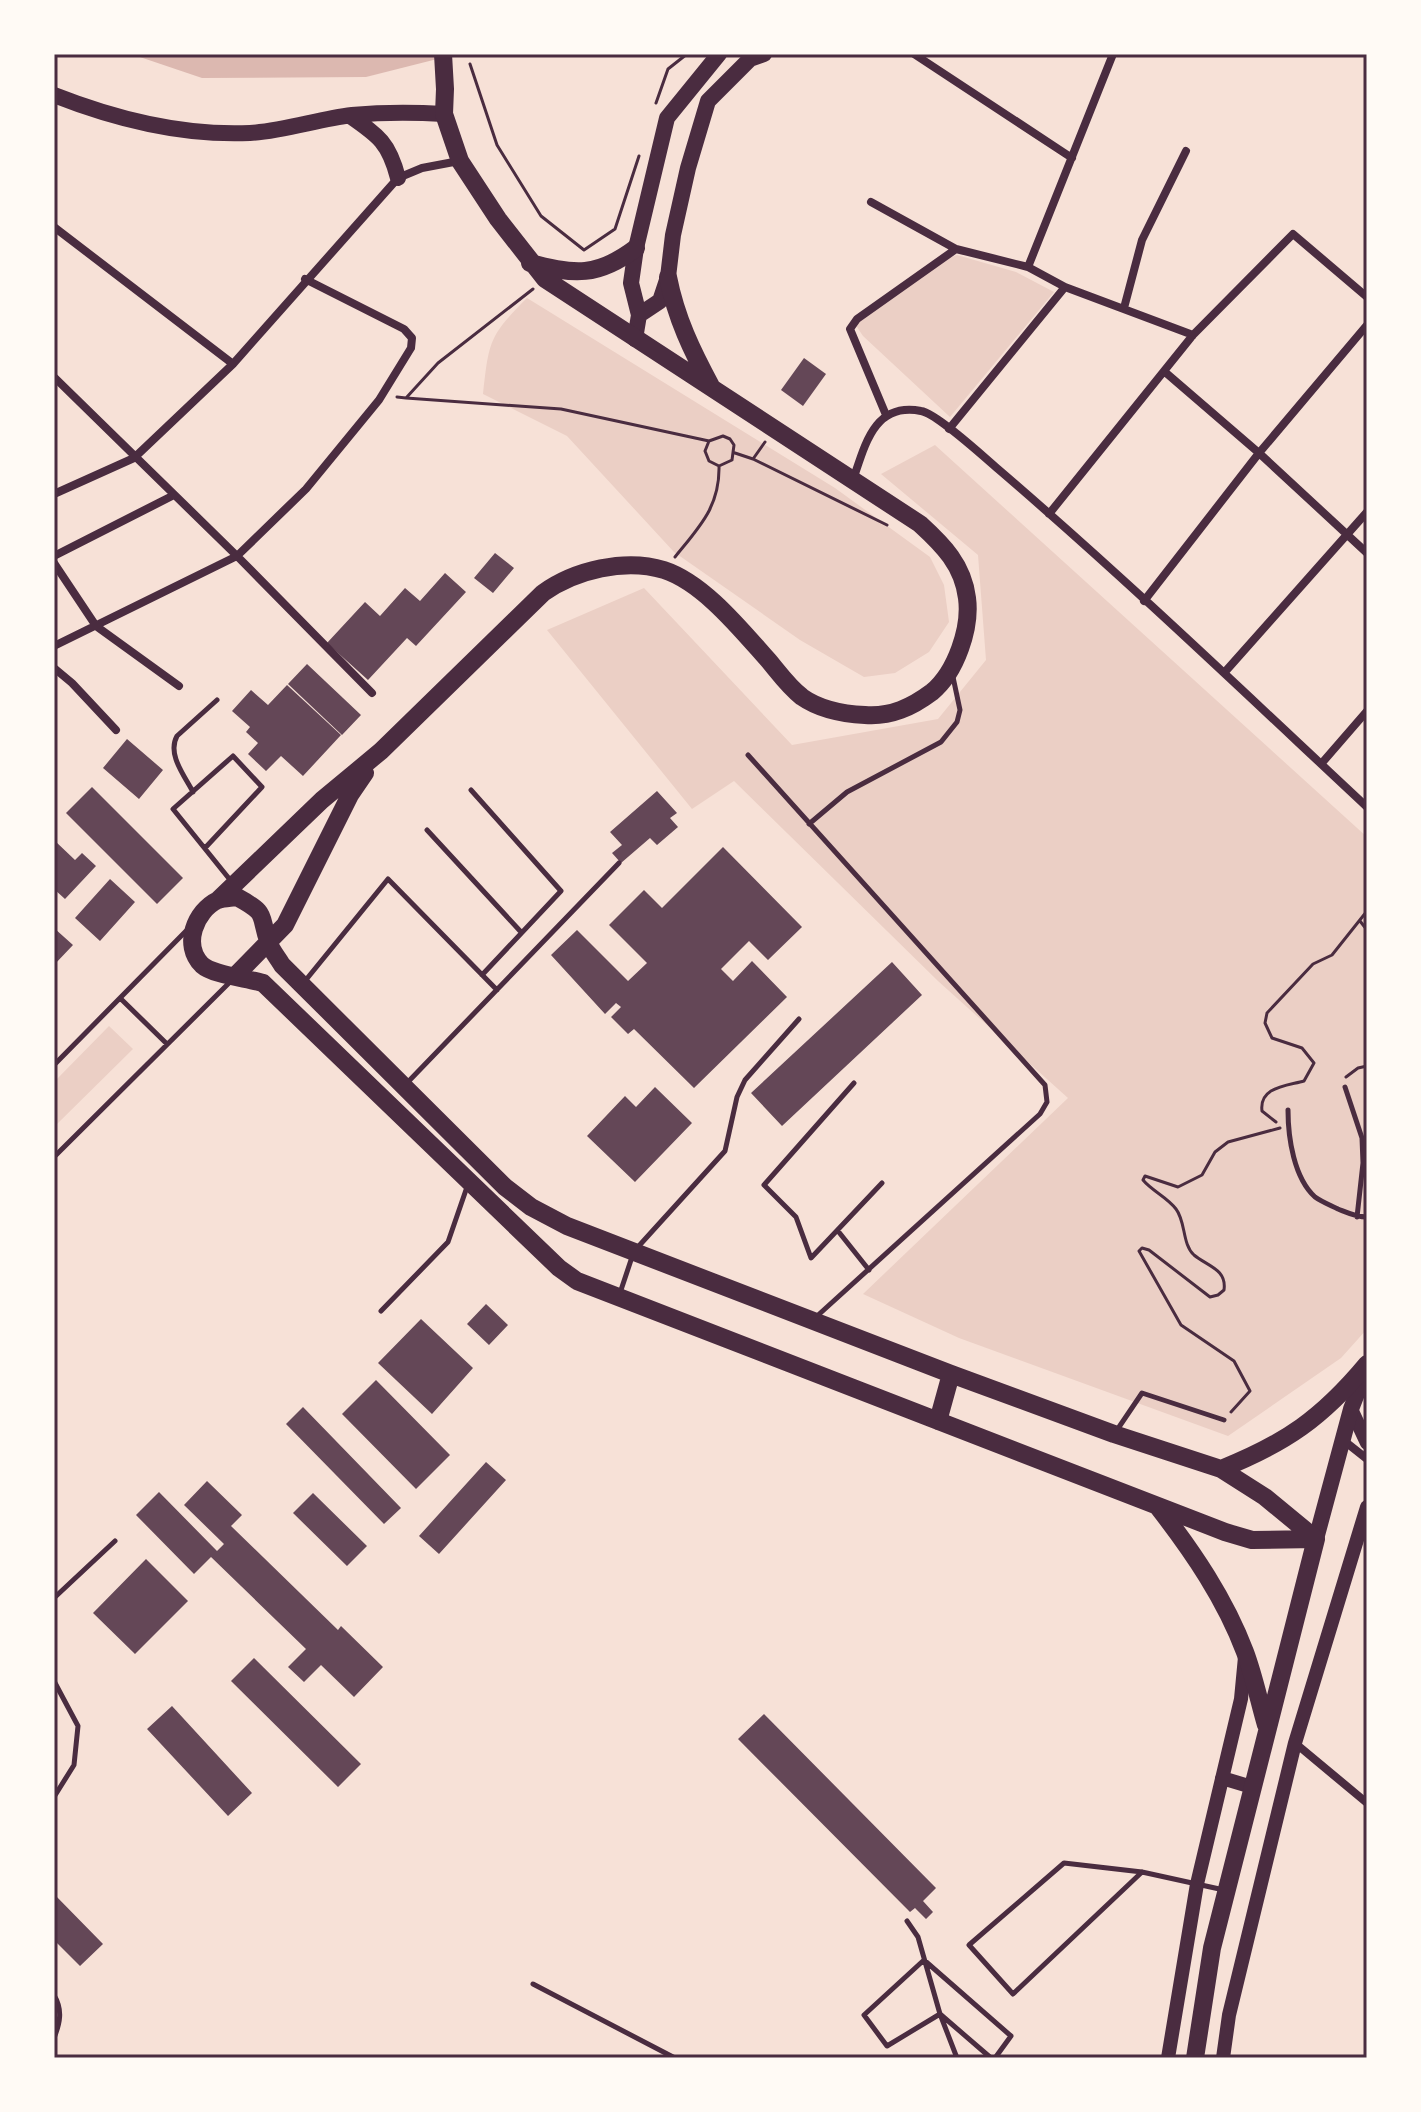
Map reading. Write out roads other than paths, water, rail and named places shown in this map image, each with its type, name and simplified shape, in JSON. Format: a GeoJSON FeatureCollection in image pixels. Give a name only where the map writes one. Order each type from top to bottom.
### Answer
{"type":"FeatureCollection","features":[{"type":"Feature","properties":{"kind":"main road"},"geometry":{"type":"LineString","coordinates":[[443,54],[444,114],[460,161],[530,263],[545,279],[906,515],[945,547],[960,569],[967,599],[966,625],[950,668],[937,687],[917,703],[896,712],[873,716],[850,715],[803,698],[725,613],[693,585],[665,570],[633,566],[608,568],[558,582],[196,921],[193,952],[203,966],[215,974],[236,975],[263,983],[559,1268],[577,1281],[1158,1507],[1252,1540],[1316,1539]]}},
{"type":"Feature","properties":{"kind":"main road"},"geometry":{"type":"LineString","coordinates":[[635,339],[639,315],[631,283],[636,248],[667,118],[719,54]]}},
{"type":"Feature","properties":{"kind":"main road"},"geometry":{"type":"LineString","coordinates":[[639,315],[660,301],[668,277],[673,235],[688,168],[708,101],[750,59],[764,54]]}},
{"type":"Feature","properties":{"kind":"main road"},"geometry":{"type":"LineString","coordinates":[[54,95],[94,111],[146,123],[218,132],[251,133],[350,116],[403,112],[444,114]]}},
{"type":"Feature","properties":{"kind":"main road"},"geometry":{"type":"LineString","coordinates":[[350,116],[379,136],[389,148],[398,178]]}},
{"type":"Feature","properties":{"kind":"main road"},"geometry":{"type":"LineString","coordinates":[[530,263],[576,273],[603,267],[636,248]]}},
{"type":"Feature","properties":{"kind":"main road"},"geometry":{"type":"LineString","coordinates":[[668,277],[684,337],[713,390]]}},
{"type":"Feature","properties":{"kind":"main road"},"geometry":{"type":"LineString","coordinates":[[236,975],[285,925],[350,795],[381,751]]}},
{"type":"Feature","properties":{"kind":"main road"},"geometry":{"type":"LineString","coordinates":[[218,900],[237,897],[253,905],[264,918],[268,943],[282,965],[505,1187],[531,1207],[567,1226],[951,1374],[1114,1434],[1221,1469],[1265,1497],[1316,1539]]}},
{"type":"Feature","properties":{"kind":"main road"},"geometry":{"type":"LineString","coordinates":[[1195,2058],[1212,1948],[1266,1727],[1342,1440],[1367,1366]]}},
{"type":"Feature","properties":{"kind":"main road"},"geometry":{"type":"LineString","coordinates":[[1221,1469],[1264,1451],[1304,1427],[1340,1396],[1367,1366]]}},
{"type":"Feature","properties":{"kind":"main road"},"geometry":{"type":"LineString","coordinates":[[938,1421],[951,1374]]}},
{"type":"Feature","properties":{"kind":"main road"},"geometry":{"type":"LineString","coordinates":[[1158,1507],[1193,1552],[1222,1601],[1245,1653],[1266,1727]]}},
{"type":"Feature","properties":{"kind":"street"},"geometry":{"type":"LineString","coordinates":[[914,54],[1072,158]]}},
{"type":"Feature","properties":{"kind":"street"},"geometry":{"type":"LineString","coordinates":[[1028,267],[1113,54]]}},
{"type":"Feature","properties":{"kind":"street"},"geometry":{"type":"LineString","coordinates":[[1124,308],[1142,240],[1186,151]]}},
{"type":"Feature","properties":{"kind":"street"},"geometry":{"type":"LineString","coordinates":[[54,494],[134,458],[233,364],[305,279],[398,178],[438,163],[460,161]]}},
{"type":"Feature","properties":{"kind":"street"},"geometry":{"type":"LineString","coordinates":[[871,202],[956,249],[1028,267],[1065,287],[1193,335]]}},
{"type":"Feature","properties":{"kind":"street"},"geometry":{"type":"LineString","coordinates":[[54,227],[233,364]]}},
{"type":"Feature","properties":{"kind":"street"},"geometry":{"type":"LineString","coordinates":[[1049,514],[1193,335],[1293,234],[1367,297]]}},
{"type":"Feature","properties":{"kind":"street"},"geometry":{"type":"LineString","coordinates":[[886,415],[850,329],[857,319],[956,249]]}},
{"type":"Feature","properties":{"kind":"street"},"geometry":{"type":"LineString","coordinates":[[54,646],[237,556],[306,489],[381,396],[411,348],[412,338],[404,329],[305,279]]}},
{"type":"Feature","properties":{"kind":"street"},"geometry":{"type":"LineString","coordinates":[[949,429],[1065,287]]}},
{"type":"Feature","properties":{"kind":"street"},"geometry":{"type":"LineString","coordinates":[[1144,601],[1259,453],[1367,325]]}},
{"type":"Feature","properties":{"kind":"street"},"geometry":{"type":"LineString","coordinates":[[1165,372],[1259,453],[1367,553]]}},
{"type":"Feature","properties":{"kind":"street"},"geometry":{"type":"LineString","coordinates":[[54,377],[372,693]]}},
{"type":"Feature","properties":{"kind":"street"},"geometry":{"type":"LineString","coordinates":[[853,481],[868,434],[886,415],[905,410],[924,411],[1049,514],[1367,807]]}},
{"type":"Feature","properties":{"kind":"street"},"geometry":{"type":"LineString","coordinates":[[54,556],[174,495]]}},
{"type":"Feature","properties":{"kind":"street"},"geometry":{"type":"LineString","coordinates":[[1224,673],[1367,512]]}},
{"type":"Feature","properties":{"kind":"street"},"geometry":{"type":"LineString","coordinates":[[54,563],[96,626],[179,686]]}},
{"type":"Feature","properties":{"kind":"street"},"geometry":{"type":"LineString","coordinates":[[54,668],[116,730]]}},
{"type":"Feature","properties":{"kind":"street"},"geometry":{"type":"LineString","coordinates":[[1321,764],[1367,711]]}},
{"type":"Feature","properties":{"kind":"street"},"geometry":{"type":"LineString","coordinates":[[1351,1409],[1367,1443]]}},
{"type":"Feature","properties":{"kind":"street"},"geometry":{"type":"LineString","coordinates":[[1342,1440],[1367,1459]]}},
{"type":"Feature","properties":{"kind":"street"},"geometry":{"type":"LineString","coordinates":[[1223,2058],[1226,2031],[1295,1743],[1367,1507]]}},
{"type":"Feature","properties":{"kind":"street"},"geometry":{"type":"LineString","coordinates":[[1168,2058],[1197,1884],[1241,1699],[1245,1653]]}},
{"type":"Feature","properties":{"kind":"street"},"geometry":{"type":"LineString","coordinates":[[1295,1743],[1367,1803]]}},
{"type":"Feature","properties":{"kind":"street"},"geometry":{"type":"LineString","coordinates":[[1222,1778],[1252,1787]]}},
{"type":"Feature","properties":{"kind":"street"},"geometry":{"type":"LineString","coordinates":[[1200,2024],[1226,2031]]}},
{"type":"Feature","properties":{"kind":"lane"},"geometry":{"type":"LineString","coordinates":[[809,824],[847,792],[941,742],[957,722],[960,710],[950,668]]}},
{"type":"Feature","properties":{"kind":"lane"},"geometry":{"type":"LineString","coordinates":[[193,792],[172,752],[173,743],[217,700]]}},
{"type":"Feature","properties":{"kind":"lane"},"geometry":{"type":"LineString","coordinates":[[748,755],[1045,1085],[1047,1102],[1040,1114],[813,1321]]}},
{"type":"Feature","properties":{"kind":"lane"},"geometry":{"type":"LineString","coordinates":[[205,848],[262,787],[233,756],[173,809],[234,885]]}},
{"type":"Feature","properties":{"kind":"lane"},"geometry":{"type":"LineString","coordinates":[[471,790],[561,891],[482,975]]}},
{"type":"Feature","properties":{"kind":"lane"},"geometry":{"type":"LineString","coordinates":[[427,830],[522,933]]}},
{"type":"Feature","properties":{"kind":"lane"},"geometry":{"type":"LineString","coordinates":[[404,1086],[619,863]]}},
{"type":"Feature","properties":{"kind":"lane"},"geometry":{"type":"LineString","coordinates":[[302,985],[388,879],[497,990]]}},
{"type":"Feature","properties":{"kind":"lane"},"geometry":{"type":"LineString","coordinates":[[54,1065],[196,921]]}},
{"type":"Feature","properties":{"kind":"lane"},"geometry":{"type":"LineString","coordinates":[[54,1157],[236,975]]}},
{"type":"Feature","properties":{"kind":"lane"},"geometry":{"type":"LineString","coordinates":[[120,998],[167,1044]]}},
{"type":"Feature","properties":{"kind":"lane"},"geometry":{"type":"LineString","coordinates":[[618,1297],[633,1251],[725,1151],[737,1097],[745,1080],[799,1019]]}},
{"type":"Feature","properties":{"kind":"lane"},"geometry":{"type":"LineString","coordinates":[[854,1083],[764,1185],[796,1217],[811,1258],[882,1183]]}},
{"type":"Feature","properties":{"kind":"lane"},"geometry":{"type":"LineString","coordinates":[[1345,1087],[1362,1138],[1363,1163],[1357,1217]]}},
{"type":"Feature","properties":{"kind":"lane"},"geometry":{"type":"LineString","coordinates":[[1288,1110],[1288,1126],[1304,1185],[1318,1200],[1357,1217],[1367,1217]]}},
{"type":"Feature","properties":{"kind":"lane"},"geometry":{"type":"LineString","coordinates":[[381,1311],[448,1242],[469,1181]]}},
{"type":"Feature","properties":{"kind":"lane"},"geometry":{"type":"LineString","coordinates":[[838,1231],[869,1270]]}},
{"type":"Feature","properties":{"kind":"lane"},"geometry":{"type":"LineString","coordinates":[[1114,1434],[1142,1393],[1224,1420]]}},
{"type":"Feature","properties":{"kind":"lane"},"geometry":{"type":"LineString","coordinates":[[54,1598],[115,1541]]}},
{"type":"Feature","properties":{"kind":"lane"},"geometry":{"type":"LineString","coordinates":[[54,1681],[78,1726],[74,1765],[54,1797]]}},
{"type":"Feature","properties":{"kind":"lane"},"geometry":{"type":"LineString","coordinates":[[1142,1872],[1013,1994],[969,1945],[1064,1863],[1142,1872],[1226,1890]]}},
{"type":"Feature","properties":{"kind":"lane"},"geometry":{"type":"LineString","coordinates":[[907,1921],[918,1937],[940,2014],[957,2058]]}},
{"type":"Feature","properties":{"kind":"lane"},"geometry":{"type":"LineString","coordinates":[[924,1960],[864,2015],[887,2046],[940,2014]]}},
{"type":"Feature","properties":{"kind":"lane"},"geometry":{"type":"LineString","coordinates":[[924,1960],[1011,2036],[993,2058],[940,2014]]}},
{"type":"Feature","properties":{"kind":"lane"},"geometry":{"type":"LineString","coordinates":[[533,1984],[675,2058]]}},
{"type":"Feature","properties":{"kind":"lane"},"geometry":{"type":"LineString","coordinates":[[54,1995],[61,2022],[54,2038]]}}]}
